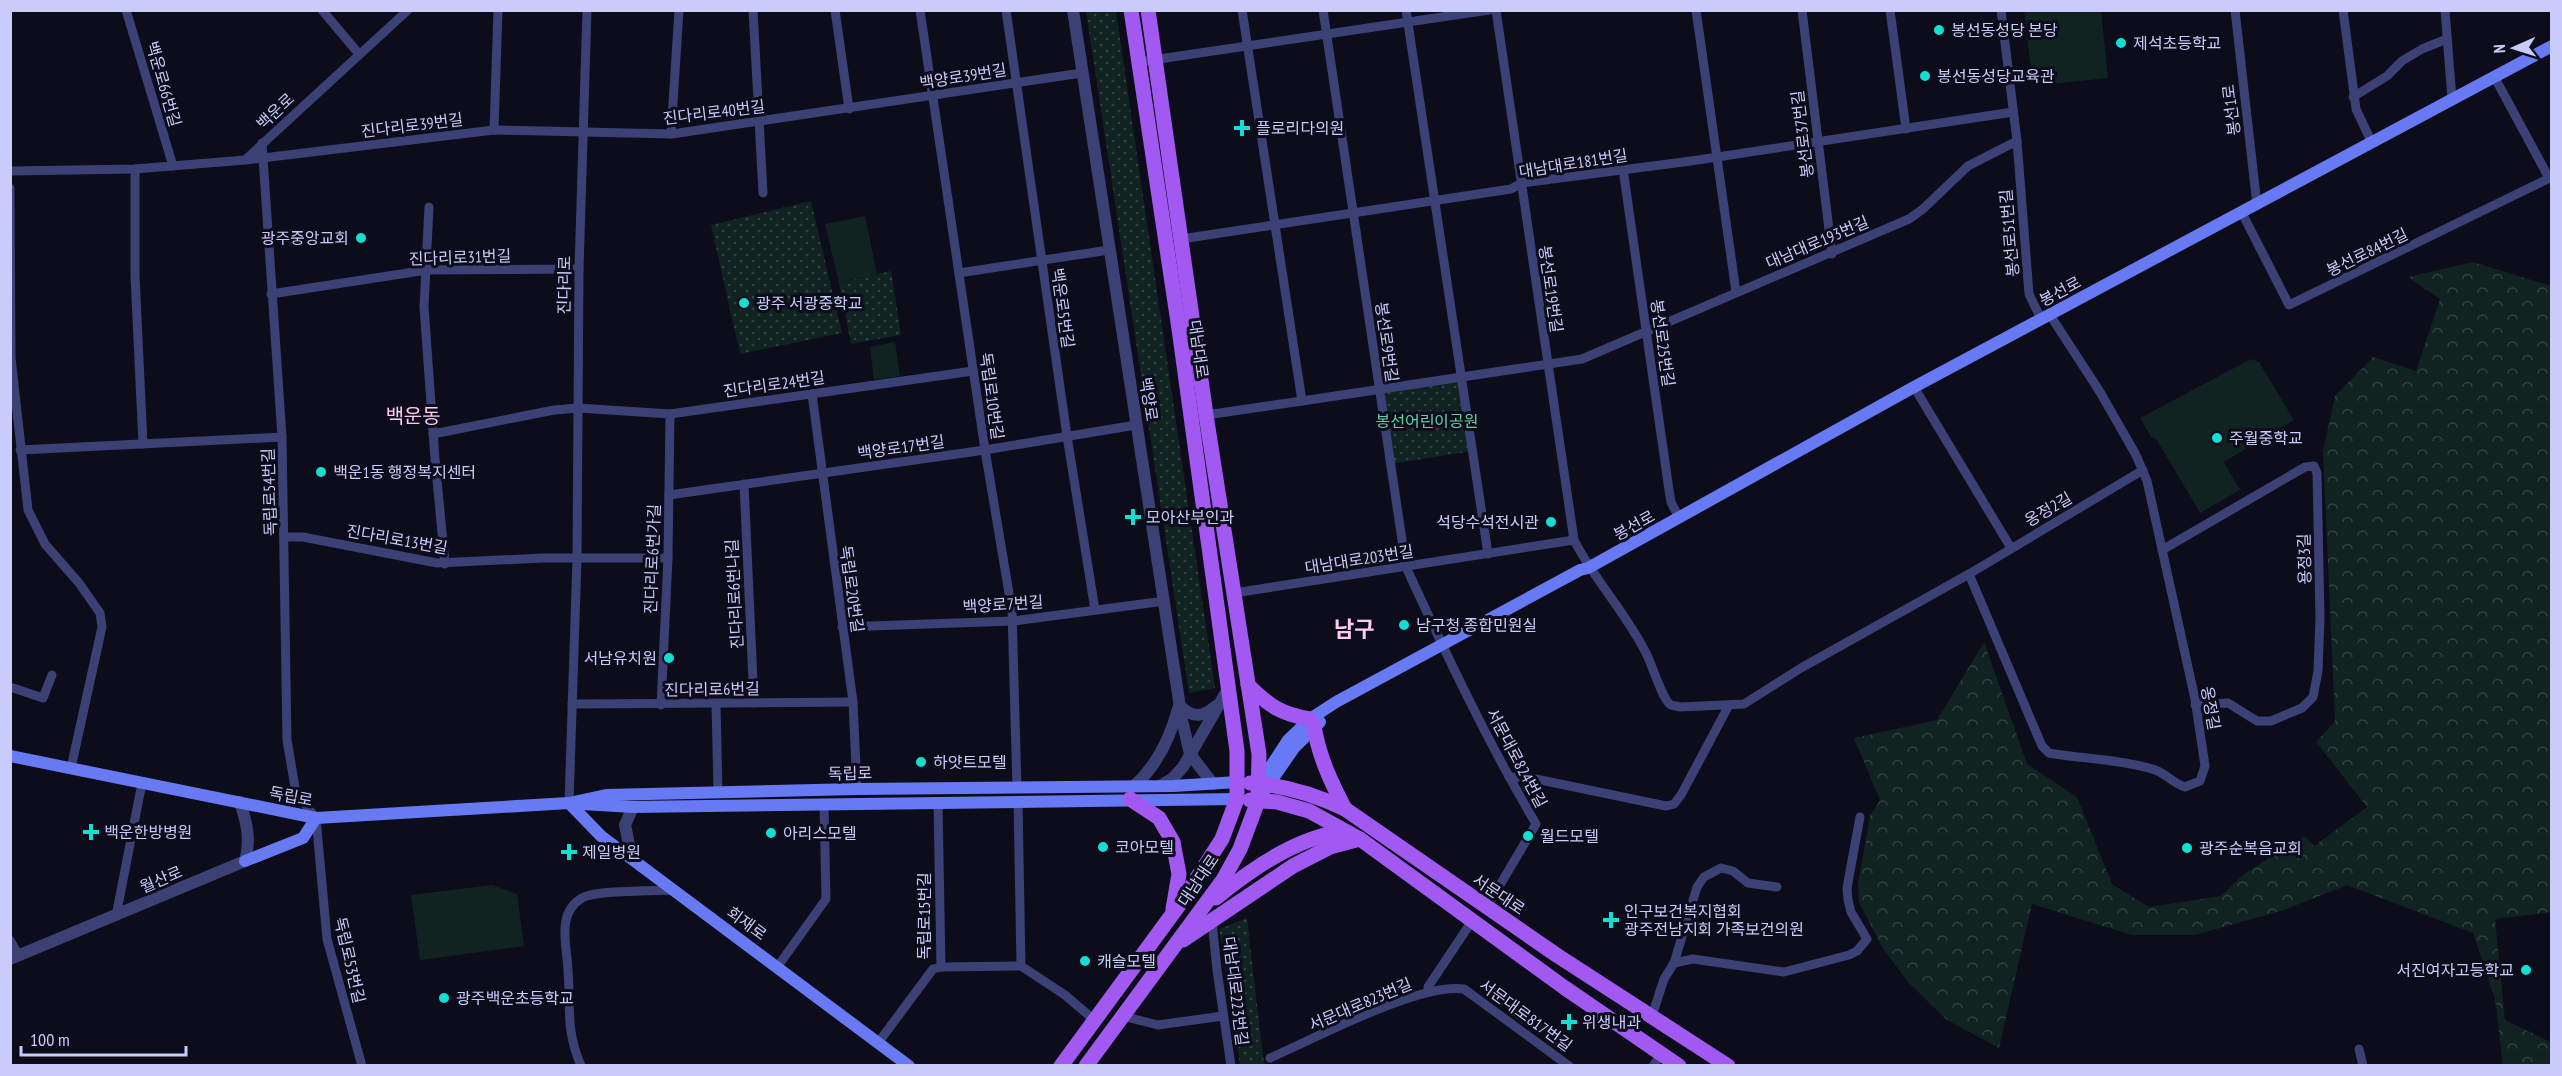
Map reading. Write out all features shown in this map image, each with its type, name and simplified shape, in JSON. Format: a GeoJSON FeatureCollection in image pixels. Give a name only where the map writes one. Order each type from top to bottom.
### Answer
{"type":"FeatureCollection","features":[{"type":"Feature","properties":{"kind":"main road","name":"대남대로"},"geometry":{"type":"LineString","coordinates":[[1061,1065],[1172,915],[1218,847],[1238,799],[1237,751],[1225,695],[1179,329],[1131,10]]}},
{"type":"Feature","properties":{"kind":"main road","name":"대남대로"},"geometry":{"type":"LineString","coordinates":[[1086,1065],[1223,880],[1240,849],[1264,784],[1206,415],[1148,10]]}},
{"type":"Feature","properties":{"kind":"main road","name":"봉선로"},"geometry":{"type":"LineString","coordinates":[[1264,784],[1312,723],[1336,702],[1387,680],[1583,575],[1587,569],[1914,387],[2257,206],[2552,46]]}},
{"type":"Feature","properties":{"kind":"main road"},"geometry":{"type":"LineString","coordinates":[[1225,695],[1235,701],[1245,700],[1248,696],[1248,686]]}},
{"type":"Feature","properties":{"kind":"main road"},"geometry":{"type":"LineString","coordinates":[[1248,686],[1268,704],[1288,716],[1312,723],[1317,748],[1345,809]]}},
{"type":"Feature","properties":{"kind":"main road","name":"독립로"},"geometry":{"type":"LineString","coordinates":[[10,756],[316,818],[569,803],[633,807],[938,803],[1017,795]]}},
{"type":"Feature","properties":{"kind":"main road","name":"독립로"},"geometry":{"type":"LineString","coordinates":[[1132,793],[1160,786],[1238,782]]}},
{"type":"Feature","properties":{"kind":"main road","name":"서문대로"},"geometry":{"type":"LineString","coordinates":[[1238,782],[1264,784],[1313,794],[1345,809],[1487,907],[1728,1065]]}},
{"type":"Feature","properties":{"kind":"main road","name":"독립로"},"geometry":{"type":"LineString","coordinates":[[569,803],[606,795],[857,789],[1017,795],[1132,793],[1238,799]]}},
{"type":"Feature","properties":{"kind":"main road"},"geometry":{"type":"LineString","coordinates":[[1132,793],[1159,818],[1173,842],[1179,874],[1172,915]]}},
{"type":"Feature","properties":{"kind":"main road"},"geometry":{"type":"LineString","coordinates":[[1238,799],[1277,802],[1309,812],[1360,839],[1658,1059],[1679,1065]]}},
{"type":"Feature","properties":{"kind":"main road","name":"회재로"},"geometry":{"type":"LineString","coordinates":[[569,803],[601,836],[909,1065]]}},
{"type":"Feature","properties":{"kind":"main road","name":"월산로"},"geometry":{"type":"LineString","coordinates":[[245,861],[303,838],[316,818]]}},
{"type":"Feature","properties":{"kind":"main road"},"geometry":{"type":"LineString","coordinates":[[1196,916],[1235,883],[1283,852],[1326,834],[1344,831]]}},
{"type":"Feature","properties":{"kind":"main road"},"geometry":{"type":"LineString","coordinates":[[1173,946],[1293,866],[1330,847],[1360,839]]}},
{"type":"Feature","properties":{"kind":"street","name":"백운로66번길"},"geometry":{"type":"LineString","coordinates":[[126,10],[172,166]]}},
{"type":"Feature","properties":{"kind":"street"},"geometry":{"type":"LineString","coordinates":[[322,10],[359,54]]}},
{"type":"Feature","properties":{"kind":"street","name":"백운로"},"geometry":{"type":"LineString","coordinates":[[245,160],[408,10]]}},
{"type":"Feature","properties":{"kind":"street"},"geometry":{"type":"LineString","coordinates":[[494,130],[498,10]]}},
{"type":"Feature","properties":{"kind":"street","name":"진다리로"},"geometry":{"type":"LineString","coordinates":[[569,803],[577,559],[579,269],[587,10]]}},
{"type":"Feature","properties":{"kind":"street"},"geometry":{"type":"LineString","coordinates":[[671,134],[679,10]]}},
{"type":"Feature","properties":{"kind":"street"},"geometry":{"type":"LineString","coordinates":[[753,10],[763,193]]}},
{"type":"Feature","properties":{"kind":"street"},"geometry":{"type":"LineString","coordinates":[[835,10],[849,109]]}},
{"type":"Feature","properties":{"kind":"street","name":"독립로10번길"},"geometry":{"type":"LineString","coordinates":[[920,10],[985,450],[1013,621],[1017,795]]}},
{"type":"Feature","properties":{"kind":"street","name":"백운로5번길"},"geometry":{"type":"LineString","coordinates":[[1006,10],[1067,436],[1095,610]]}},
{"type":"Feature","properties":{"kind":"street","name":"백양로"},"geometry":{"type":"LineString","coordinates":[[1073,10],[1165,601],[1179,705],[1190,754],[1214,784]]}},
{"type":"Feature","properties":{"kind":"street"},"geometry":{"type":"LineString","coordinates":[[1242,10],[1277,224],[1302,401]]}},
{"type":"Feature","properties":{"kind":"street","name":"봉선로9번길"},"geometry":{"type":"LineString","coordinates":[[1323,10],[1406,567],[1443,649]]}},
{"type":"Feature","properties":{"kind":"street"},"geometry":{"type":"LineString","coordinates":[[1407,10],[1488,554]]}},
{"type":"Feature","properties":{"kind":"street"},"geometry":{"type":"LineString","coordinates":[[1139,62],[1489,10]]}},
{"type":"Feature","properties":{"kind":"street","name":"봉선로19번길"},"geometry":{"type":"LineString","coordinates":[[1497,10],[1574,540],[1587,569],[1640,640],[1657,674],[1664,698],[1671,705],[1680,707],[1729,705]]}},
{"type":"Feature","properties":{"kind":"street"},"geometry":{"type":"LineString","coordinates":[[1696,10],[1736,292]]}},
{"type":"Feature","properties":{"kind":"street","name":"봉선로37번길"},"geometry":{"type":"LineString","coordinates":[[1802,10],[1832,254]]}},
{"type":"Feature","properties":{"kind":"street"},"geometry":{"type":"LineString","coordinates":[[1890,10],[1906,129]]}},
{"type":"Feature","properties":{"kind":"street","name":"봉선로51번길"},"geometry":{"type":"LineString","coordinates":[[2001,10],[2017,141],[2029,294],[2045,317]]}},
{"type":"Feature","properties":{"kind":"street","name":"봉선1로"},"geometry":{"type":"LineString","coordinates":[[2235,10],[2257,206]]}},
{"type":"Feature","properties":{"kind":"street"},"geometry":{"type":"LineString","coordinates":[[2343,10],[2353,97],[2356,109],[2372,143]]}},
{"type":"Feature","properties":{"kind":"street"},"geometry":{"type":"LineString","coordinates":[[2445,10],[2452,99]]}},
{"type":"Feature","properties":{"kind":"street"},"geometry":{"type":"LineString","coordinates":[[2353,97],[2387,76],[2402,60],[2447,39]]}},
{"type":"Feature","properties":{"kind":"street","name":"백양로39번길"},"geometry":{"type":"LineString","coordinates":[[849,109],[1082,73]]}},
{"type":"Feature","properties":{"kind":"street","name":"봉선로84번길"},"geometry":{"type":"LineString","coordinates":[[2242,213],[2289,305],[2550,178],[2495,78]]}},
{"type":"Feature","properties":{"kind":"street","name":"진다리로40번길"},"geometry":{"type":"LineString","coordinates":[[583,133],[671,134],[849,109]]}},
{"type":"Feature","properties":{"kind":"street","name":"대남대로181번길"},"geometry":{"type":"LineString","coordinates":[[1181,239],[1511,189],[1522,183],[1717,157],[2013,112]]}},
{"type":"Feature","properties":{"kind":"street","name":"진다리로39번길"},"geometry":{"type":"LineString","coordinates":[[245,160],[494,130],[583,133]]}},
{"type":"Feature","properties":{"kind":"street","name":"대남대로193번길"},"geometry":{"type":"LineString","coordinates":[[1206,415],[1462,379],[1582,359],[1736,292],[1832,254],[1908,219],[1923,209],[1968,165],[2017,141]]}},
{"type":"Feature","properties":{"kind":"street","name":"독립로54번길"},"geometry":{"type":"LineString","coordinates":[[262,143],[282,437],[287,740],[296,793],[316,818]]}},
{"type":"Feature","properties":{"kind":"street"},"geometry":{"type":"LineString","coordinates":[[10,171],[135,170],[245,160]]}},
{"type":"Feature","properties":{"kind":"street"},"geometry":{"type":"LineString","coordinates":[[135,170],[135,276],[143,444]]}},
{"type":"Feature","properties":{"kind":"street","name":"봉선로25번길"},"geometry":{"type":"LineString","coordinates":[[1623,170],[1669,490],[1671,502],[1679,518]]}},
{"type":"Feature","properties":{"kind":"street"},"geometry":{"type":"LineString","coordinates":[[10,188],[11,358],[28,510],[36,529],[100,614],[102,627],[71,768]]}},
{"type":"Feature","properties":{"kind":"street"},"geometry":{"type":"LineString","coordinates":[[429,207],[424,307],[433,434],[446,564]]}},
{"type":"Feature","properties":{"kind":"street"},"geometry":{"type":"LineString","coordinates":[[959,273],[1109,250]]}},
{"type":"Feature","properties":{"kind":"street","name":"진다리로31번길"},"geometry":{"type":"LineString","coordinates":[[271,294],[427,270],[579,269]]}},
{"type":"Feature","properties":{"kind":"street","name":"옹정길"},"geometry":{"type":"LineString","coordinates":[[1969,574],[2037,735],[2042,746],[2049,753],[2132,763],[2160,771],[2176,784],[2184,787],[2200,781],[2205,766],[2195,705],[2143,470],[2100,392],[2045,317]]}},
{"type":"Feature","properties":{"kind":"street","name":"진다리로24번길"},"geometry":{"type":"LineString","coordinates":[[433,434],[511,417],[578,408],[670,414],[973,371]]}},
{"type":"Feature","properties":{"kind":"street"},"geometry":{"type":"LineString","coordinates":[[1914,387],[2011,548]]}},
{"type":"Feature","properties":{"kind":"street","name":"독립로20번길"},"geometry":{"type":"LineString","coordinates":[[812,394],[853,702],[857,789]]}},
{"type":"Feature","properties":{"kind":"street","name":"진다리로6번가길"},"geometry":{"type":"LineString","coordinates":[[661,705],[668,558],[670,414]]}},
{"type":"Feature","properties":{"kind":"street","name":"백양로17번길"},"geometry":{"type":"LineString","coordinates":[[669,495],[985,450],[1136,425]]}},
{"type":"Feature","properties":{"kind":"street"},"geometry":{"type":"LineString","coordinates":[[20,450],[282,437]]}},
{"type":"Feature","properties":{"kind":"street","name":"용정3길"},"geometry":{"type":"LineString","coordinates":[[2162,550],[2305,467],[2314,466],[2317,473],[2320,618],[2318,671],[2313,697],[2302,708],[2271,722],[2257,721],[2228,703],[2195,705]]}},
{"type":"Feature","properties":{"kind":"street","name":"옹정2길"},"geometry":{"type":"LineString","coordinates":[[1729,705],[1749,701],[1801,668],[1969,574],[2143,470]]}},
{"type":"Feature","properties":{"kind":"street","name":"진다리로6번나길"},"geometry":{"type":"LineString","coordinates":[[744,484],[754,703]]}},
{"type":"Feature","properties":{"kind":"street","name":"진다리로13번길"},"geometry":{"type":"LineString","coordinates":[[285,537],[303,537],[446,564],[543,558],[577,559]]}},
{"type":"Feature","properties":{"kind":"street","name":"대남대로203번길"},"geometry":{"type":"LineString","coordinates":[[1234,593],[1574,540]]}},
{"type":"Feature","properties":{"kind":"street"},"geometry":{"type":"LineString","coordinates":[[577,559],[668,558]]}},
{"type":"Feature","properties":{"kind":"street","name":"백양로7번길"},"geometry":{"type":"LineString","coordinates":[[842,627],[1013,621],[1165,601]]}},
{"type":"Feature","properties":{"kind":"street","name":"서문대로824번길"},"geometry":{"type":"LineString","coordinates":[[1443,649],[1536,824],[1487,907]]}},
{"type":"Feature","properties":{"kind":"street"},"geometry":{"type":"LineString","coordinates":[[10,687],[43,698],[52,675]]}},
{"type":"Feature","properties":{"kind":"street"},"geometry":{"type":"LineString","coordinates":[[1132,793],[1155,761],[1167,739],[1179,705],[1188,714],[1197,716],[1208,713],[1225,695]]}},
{"type":"Feature","properties":{"kind":"street"},"geometry":{"type":"LineString","coordinates":[[1160,786],[1173,778],[1225,695]]}},
{"type":"Feature","properties":{"kind":"street","name":"진다리로6번길"},"geometry":{"type":"LineString","coordinates":[[572,704],[853,702]]}},
{"type":"Feature","properties":{"kind":"street"},"geometry":{"type":"LineString","coordinates":[[716,704],[718,792]]}},
{"type":"Feature","properties":{"kind":"street"},"geometry":{"type":"LineString","coordinates":[[1509,777],[1531,778],[1666,806],[1674,804],[1682,795],[1729,705]]}},
{"type":"Feature","properties":{"kind":"street"},"geometry":{"type":"LineString","coordinates":[[116,916],[142,783]]}},
{"type":"Feature","properties":{"kind":"street"},"geometry":{"type":"LineString","coordinates":[[1017,795],[1021,966]]}},
{"type":"Feature","properties":{"kind":"street"},"geometry":{"type":"LineString","coordinates":[[240,802],[249,828],[249,846],[245,861]]}},
{"type":"Feature","properties":{"kind":"street","name":"독립로15번길"},"geometry":{"type":"LineString","coordinates":[[878,1043],[933,969],[941,967],[938,803]]}},
{"type":"Feature","properties":{"kind":"street"},"geometry":{"type":"LineString","coordinates":[[778,966],[826,899],[824,804]]}},
{"type":"Feature","properties":{"kind":"street"},"geometry":{"type":"LineString","coordinates":[[632,859],[625,825],[633,807]]}},
{"type":"Feature","properties":{"kind":"street"},"geometry":{"type":"LineString","coordinates":[[1674,963],[1693,959],[1784,972],[1857,951],[1867,939],[1851,912],[1848,888],[1860,817]]}},
{"type":"Feature","properties":{"kind":"street","name":"독립로53번길"},"geometry":{"type":"LineString","coordinates":[[316,818],[327,939],[362,1065]]}},
{"type":"Feature","properties":{"kind":"street","name":"월산로"},"geometry":{"type":"LineString","coordinates":[[15,957],[245,861]]}},
{"type":"Feature","properties":{"kind":"street"},"geometry":{"type":"LineString","coordinates":[[1652,1016],[1664,979],[1674,963],[1697,887],[1704,877],[1716,869],[1727,869],[1748,883],[1777,887]]}},
{"type":"Feature","properties":{"kind":"street"},"geometry":{"type":"LineString","coordinates":[[581,1065],[568,1019],[568,972],[564,933],[574,903],[587,895],[674,890]]}},
{"type":"Feature","properties":{"kind":"street","name":"대남대로223번길"},"geometry":{"type":"LineString","coordinates":[[1212,921],[1231,1065]]}},
{"type":"Feature","properties":{"kind":"street"},"geometry":{"type":"LineString","coordinates":[[1429,992],[1428,987],[1472,921]]}},
{"type":"Feature","properties":{"kind":"street"},"geometry":{"type":"LineString","coordinates":[[10,940],[15,957]]}},
{"type":"Feature","properties":{"kind":"street"},"geometry":{"type":"LineString","coordinates":[[941,967],[1021,966],[1065,995],[1093,1019]]}},
{"type":"Feature","properties":{"kind":"street","name":"서문대로823번길"},"geometry":{"type":"LineString","coordinates":[[1270,1058],[1372,1012],[1429,992],[1452,987],[1464,989]]}},
{"type":"Feature","properties":{"kind":"street","name":"서문대로817번길"},"geometry":{"type":"LineString","coordinates":[[1464,989],[1569,1065]]}},
{"type":"Feature","properties":{"kind":"street"},"geometry":{"type":"LineString","coordinates":[[1122,1016],[1158,1025],[1223,1016]]}},
{"type":"Feature","properties":{"kind":"street"},"geometry":{"type":"LineString","coordinates":[[2359,1048],[2362,1065]]}},
{"type":"Feature","properties":{"kind":"green space"},"geometry":{"type":"Polygon","coordinates":[[[1086,11],[1116,11],[1215,688],[1189,693],[1086,11]]]}},
{"type":"Feature","properties":{"kind":"green space"},"geometry":{"type":"Polygon","coordinates":[[[2024,11],[2101,11],[2108,78],[2033,86],[2024,11]]]}},
{"type":"Feature","properties":{"kind":"green space"},"geometry":{"type":"Polygon","coordinates":[[[811,201],[842,333],[740,354],[711,225],[811,201]]]}},
{"type":"Feature","properties":{"kind":"green space"},"geometry":{"type":"Polygon","coordinates":[[[865,216],[877,274],[839,283],[825,224],[865,216]]]}},
{"type":"Feature","properties":{"kind":"green space"},"geometry":{"type":"Polygon","coordinates":[[[2473,262],[2551,286],[2551,912],[2495,919],[2505,1020],[2548,1041],[2551,1045],[2551,1065],[2503,1065],[2495,999],[2473,933],[2347,885],[2284,910],[2195,935],[2132,935],[2032,904],[1999,1048],[1947,1020],[1908,982],[1882,947],[1859,902],[1858,884],[1870,816],[1880,800],[1854,738],[1937,720],[1984,642],[2027,764],[2077,797],[2112,884],[2149,907],[2221,896],[2244,874],[2305,836],[2314,846],[2367,807],[2316,742],[2335,721],[2323,451],[2335,396],[2373,357],[2416,371],[2440,299],[2408,277],[2473,262]]]}},
{"type":"Feature","properties":{"kind":"green space"},"geometry":{"type":"Polygon","coordinates":[[[891,271],[901,335],[851,344],[839,283],[891,271]]]}},
{"type":"Feature","properties":{"kind":"green space"},"geometry":{"type":"Polygon","coordinates":[[[895,342],[900,376],[874,380],[870,347],[895,342]]]}},
{"type":"Feature","properties":{"kind":"green space"},"geometry":{"type":"Polygon","coordinates":[[[2251,359],[2259,362],[2294,420],[2224,462],[2240,490],[2200,513],[2157,440],[2151,437],[2140,418],[2251,359]]]}},
{"type":"Feature","properties":{"kind":"green space","name":"봉선어린이공원"},"geometry":{"type":"Polygon","coordinates":[[[1462,379],[1472,451],[1390,464],[1379,390],[1462,379]]]}},
{"type":"Feature","properties":{"kind":"green space"},"geometry":{"type":"Polygon","coordinates":[[[492,885],[517,894],[524,946],[420,960],[411,895],[492,885]]]}},
{"type":"Feature","properties":{"kind":"green space"},"geometry":{"type":"Polygon","coordinates":[[[1247,918],[1265,1065],[1240,1065],[1219,929],[1247,918]]]}},
{"type":"Feature","properties":{"kind":"place","name":"봉선동성당 본당"},"geometry":{"type":"Point","coordinates":[1939,30]}},
{"type":"Feature","properties":{"kind":"place","name":"제석초등학교"},"geometry":{"type":"Point","coordinates":[2121,43]}},
{"type":"Feature","properties":{"kind":"place","name":"봉선동성당교육관"},"geometry":{"type":"Point","coordinates":[1925,76]}},
{"type":"Feature","properties":{"kind":"place","name":"플로리다의원"},"geometry":{"type":"Point","coordinates":[1242,128]}},
{"type":"Feature","properties":{"kind":"place","name":"광주중앙교회"},"geometry":{"type":"Point","coordinates":[361,238]}},
{"type":"Feature","properties":{"kind":"place","name":"광주 서광중학교"},"geometry":{"type":"Point","coordinates":[744,303]}},
{"type":"Feature","properties":{"kind":"place","name":"주월중학교"},"geometry":{"type":"Point","coordinates":[2217,438]}},
{"type":"Feature","properties":{"kind":"place","name":"백운1동 행정복지센터"},"geometry":{"type":"Point","coordinates":[321,472]}},
{"type":"Feature","properties":{"kind":"place","name":"모아산부인과"},"geometry":{"type":"Point","coordinates":[1133,517]}},
{"type":"Feature","properties":{"kind":"place","name":"석당수석전시관"},"geometry":{"type":"Point","coordinates":[1551,522]}},
{"type":"Feature","properties":{"kind":"place","name":"남구청 종합민원실"},"geometry":{"type":"Point","coordinates":[1404,625]}},
{"type":"Feature","properties":{"kind":"place","name":"서남유치원"},"geometry":{"type":"Point","coordinates":[669,658]}},
{"type":"Feature","properties":{"kind":"place","name":"하얏트모텔"},"geometry":{"type":"Point","coordinates":[921,762]}},
{"type":"Feature","properties":{"kind":"place","name":"백운한방병원"},"geometry":{"type":"Point","coordinates":[91,832]}},
{"type":"Feature","properties":{"kind":"place","name":"아리스모텔"},"geometry":{"type":"Point","coordinates":[771,833]}},
{"type":"Feature","properties":{"kind":"place","name":"월드모텔"},"geometry":{"type":"Point","coordinates":[1528,836]}},
{"type":"Feature","properties":{"kind":"place","name":"코아모텔"},"geometry":{"type":"Point","coordinates":[1103,847]}},
{"type":"Feature","properties":{"kind":"place","name":"광주순복음교회"},"geometry":{"type":"Point","coordinates":[2187,848]}},
{"type":"Feature","properties":{"kind":"place","name":"제일병원"},"geometry":{"type":"Point","coordinates":[569,852]}},
{"type":"Feature","properties":{"kind":"place","name":"인구보건복지협회 광주전남지회 가족보건의원"},"geometry":{"type":"Point","coordinates":[1611,920]}},
{"type":"Feature","properties":{"kind":"place","name":"캐슬모텔"},"geometry":{"type":"Point","coordinates":[1085,961]}},
{"type":"Feature","properties":{"kind":"place","name":"서진여자고등학교"},"geometry":{"type":"Point","coordinates":[2526,970]}},
{"type":"Feature","properties":{"kind":"place","name":"광주백운초등학교"},"geometry":{"type":"Point","coordinates":[444,998]}},
{"type":"Feature","properties":{"kind":"place","name":"위생내과"},"geometry":{"type":"Point","coordinates":[1569,1022]}},
{"type":"Feature","properties":{"kind":"district","name":"백운동"},"geometry":{"type":"Point","coordinates":[413,416]}},
{"type":"Feature","properties":{"kind":"district","name":"남구"},"geometry":{"type":"Point","coordinates":[1354,629]}}]}
